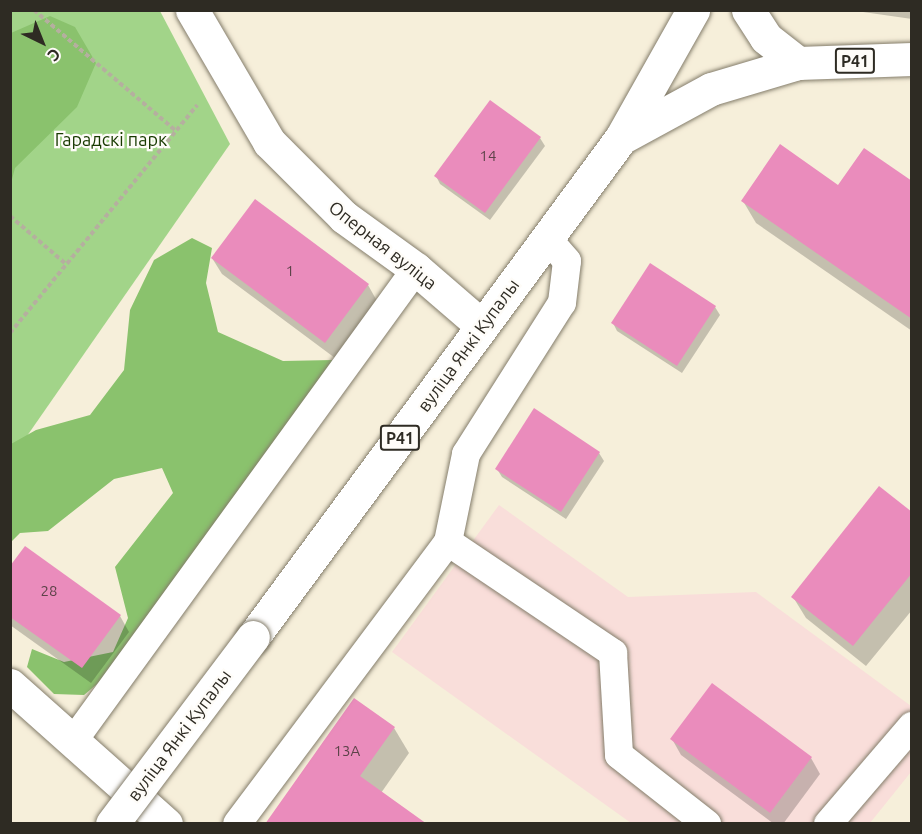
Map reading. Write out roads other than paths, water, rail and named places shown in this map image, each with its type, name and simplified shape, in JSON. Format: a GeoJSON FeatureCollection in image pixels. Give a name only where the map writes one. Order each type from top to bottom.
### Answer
{"type":"FeatureCollection","features":[{"type":"Feature","properties":{"kind":"main road","name":"Оперная вуліца"},"geometry":{"type":"LineString","coordinates":[[192,10],[268,142],[344,217],[416,269],[482,326]]}},
{"type":"Feature","properties":{"kind":"main road","name":"Р41"},"geometry":{"type":"LineString","coordinates":[[621,138],[693,10]]}},
{"type":"Feature","properties":{"kind":"main road"},"geometry":{"type":"LineString","coordinates":[[748,10],[766,38],[798,63]]}},
{"type":"Feature","properties":{"kind":"main road","name":"Р41"},"geometry":{"type":"LineString","coordinates":[[798,63],[912,59]]}},
{"type":"Feature","properties":{"kind":"main road","name":"вуліца Янкі Купалы"},"geometry":{"type":"LineString","coordinates":[[112,824],[253,637],[621,138],[711,89],[798,63]]}},
{"type":"Feature","properties":{"kind":"main road"},"geometry":{"type":"LineString","coordinates":[[10,685],[166,824]]}},
{"type":"Feature","properties":{"kind":"lane"},"geometry":{"type":"LineString","coordinates":[[237,824],[448,542],[466,454],[562,303],[567,261],[547,238]]}},
{"type":"Feature","properties":{"kind":"lane"},"geometry":{"type":"LineString","coordinates":[[74,740],[416,269]]}},
{"type":"Feature","properties":{"kind":"lane"},"geometry":{"type":"LineString","coordinates":[[448,542],[613,653],[619,755],[707,824]]}},
{"type":"Feature","properties":{"kind":"lane"},"geometry":{"type":"LineString","coordinates":[[828,824],[912,726]]}},
{"type":"Feature","properties":{"kind":"park label","name":"Гарадскі парк"},"geometry":{"type":"Point","coordinates":[111,139]}}]}
